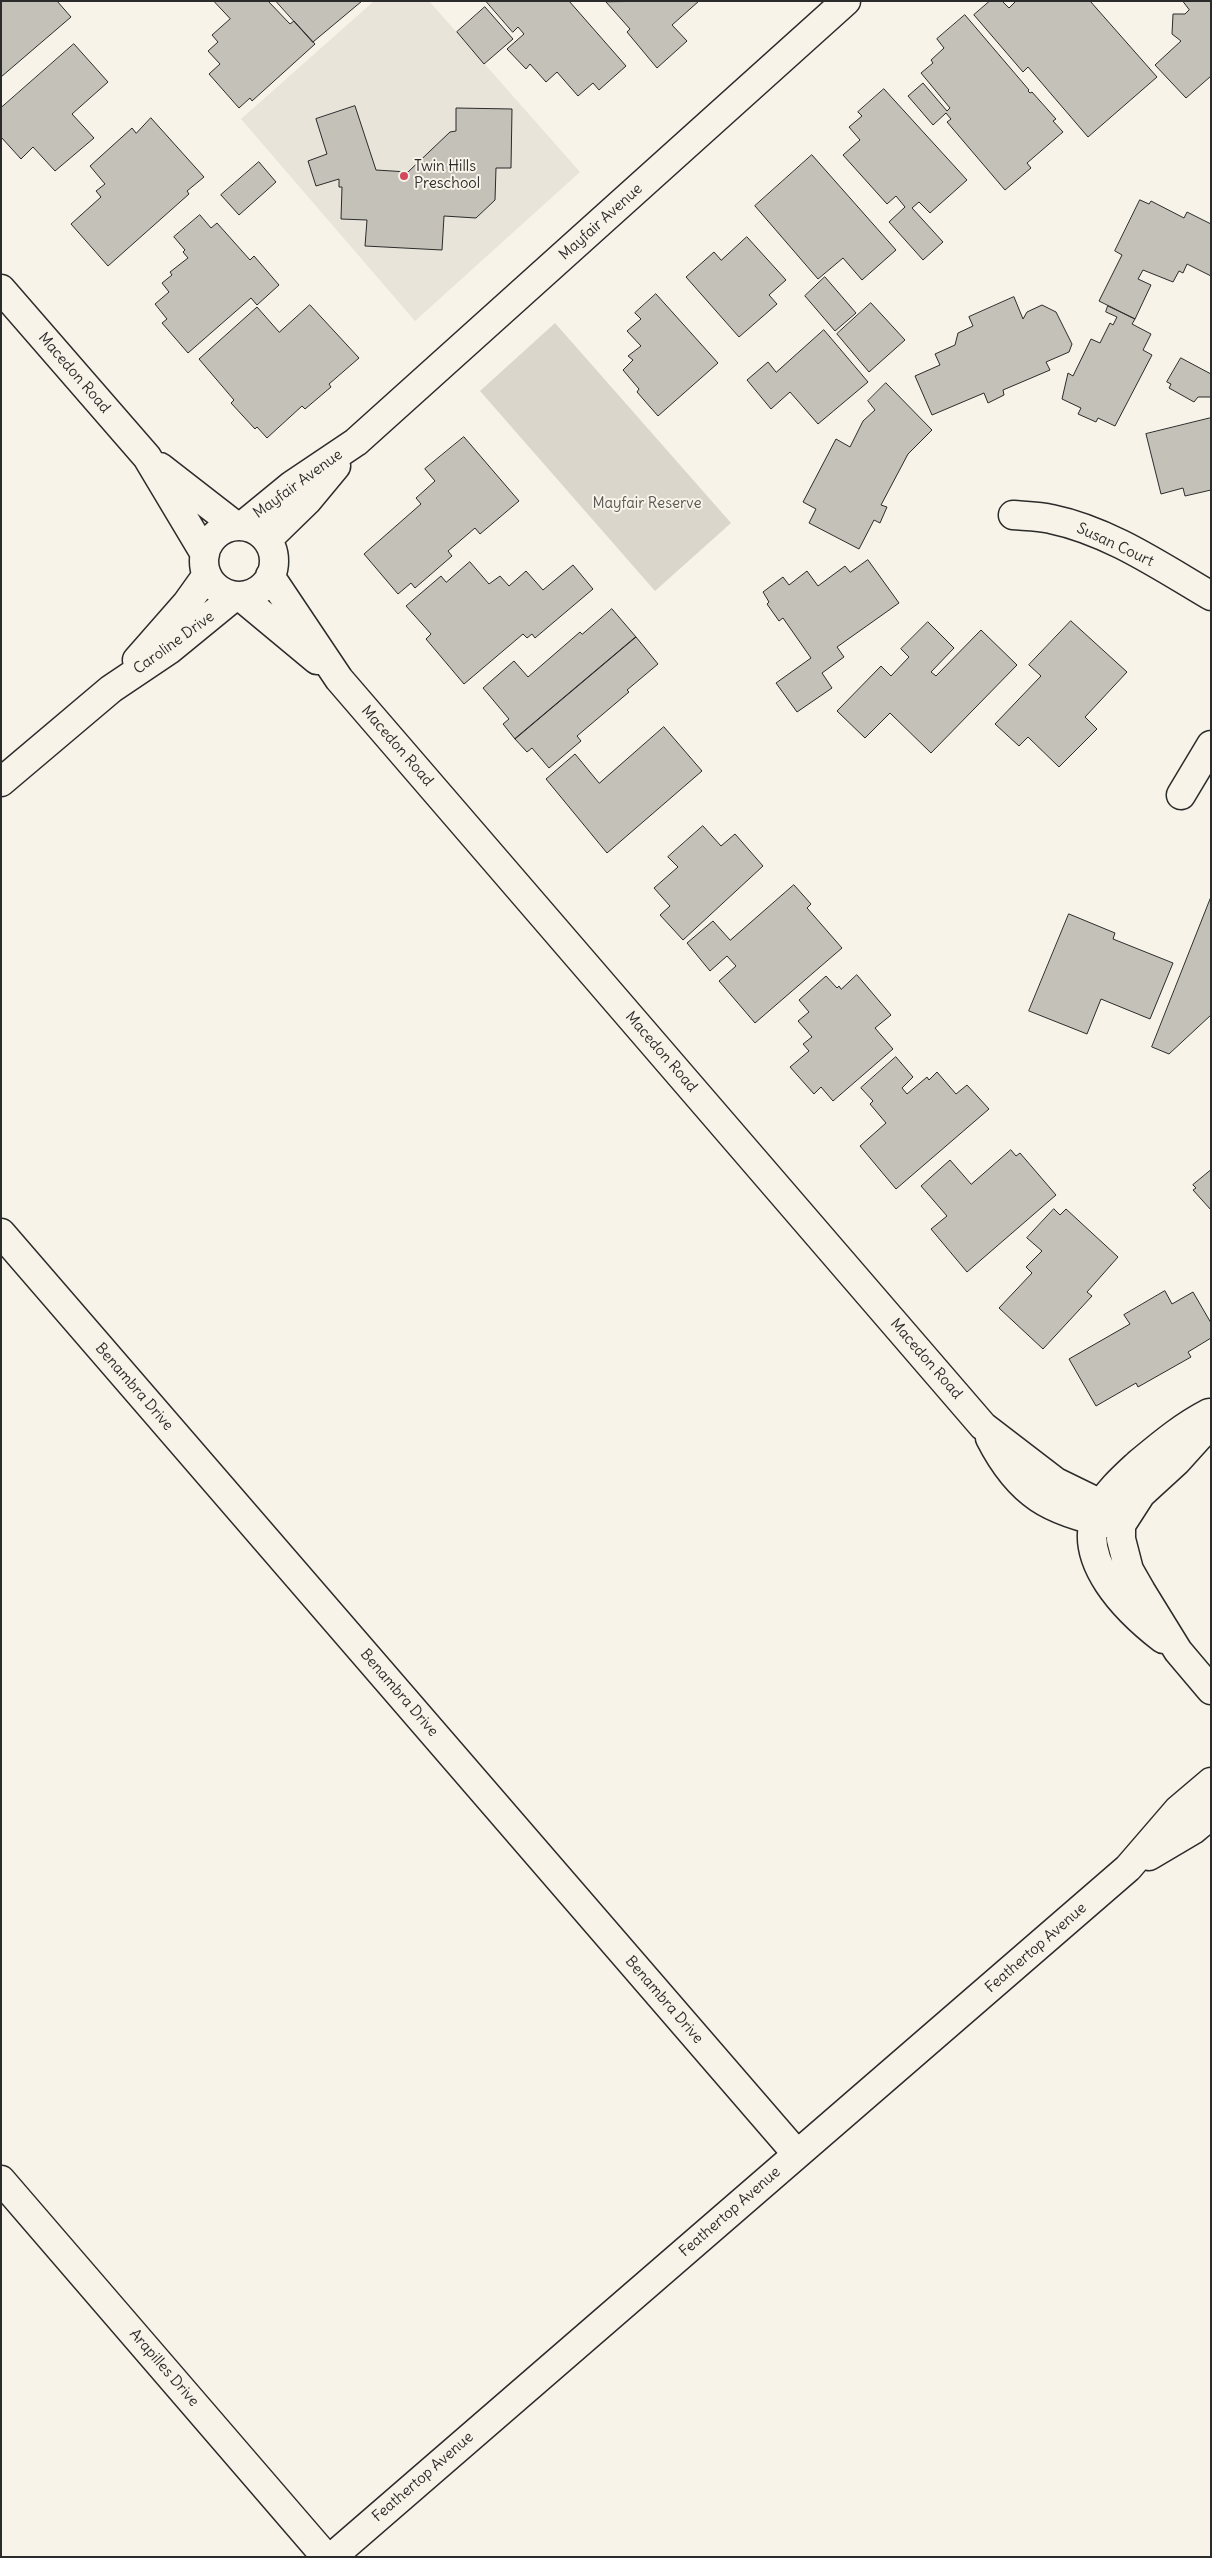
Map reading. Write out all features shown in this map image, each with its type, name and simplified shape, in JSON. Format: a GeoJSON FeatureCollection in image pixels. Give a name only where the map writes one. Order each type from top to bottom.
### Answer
{"type":"FeatureCollection","features":[{"type":"Feature","properties":{"kind":"street","name":"Mayfair Avenue"},"geometry":{"type":"LineString","coordinates":[[267,540],[306,501],[356,442],[846,1]]}},
{"type":"Feature","properties":{"kind":"street","name":"Macedon Road"},"geometry":{"type":"LineString","coordinates":[[1,289],[147,457],[239,526]]}},
{"type":"Feature","properties":{"kind":"street","name":"Mayfair Avenue"},"geometry":{"type":"LineString","coordinates":[[239,526],[292,485],[356,442]]}},
{"type":"Feature","properties":{"kind":"street","name":"Macedon Road"},"geometry":{"type":"LineString","coordinates":[[147,457],[206,565]]}},
{"type":"Feature","properties":{"kind":"street","name":"Susan Court"},"geometry":{"type":"LineString","coordinates":[[1013,515],[1050,518],[1094,533],[1158,565],[1211,596]]}},
{"type":"Feature","properties":{"kind":"street"},"geometry":{"type":"LineString","coordinates":[[239,526],[259,533],[267,540],[274,557],[270,576],[258,590],[238,596],[218,589],[206,565],[216,535],[239,526]]}},
{"type":"Feature","properties":{"kind":"street","name":"Caroline Drive"},"geometry":{"type":"LineString","coordinates":[[111,689],[187,603],[206,565]]}},
{"type":"Feature","properties":{"kind":"street","name":"Macedon Road"},"geometry":{"type":"LineString","coordinates":[[270,576],[339,679],[983,1426],[1104,1516]]}},
{"type":"Feature","properties":{"kind":"street","name":"Macedon Road"},"geometry":{"type":"LineString","coordinates":[[238,596],[339,679]]}},
{"type":"Feature","properties":{"kind":"street","name":"Caroline Drive"},"geometry":{"type":"LineString","coordinates":[[1,782],[111,689],[169,650],[238,596]]}},
{"type":"Feature","properties":{"kind":"street"},"geometry":{"type":"LineString","coordinates":[[1181,795],[1211,745]]}},
{"type":"Feature","properties":{"kind":"street","name":"Benambra Drive"},"geometry":{"type":"LineString","coordinates":[[1,1233],[797,2154]]}},
{"type":"Feature","properties":{"kind":"street"},"geometry":{"type":"LineString","coordinates":[[1104,1516],[1126,1475],[1186,1425],[1211,1412]]}},
{"type":"Feature","properties":{"kind":"street"},"geometry":{"type":"LineString","coordinates":[[1104,1516],[1141,1494],[1177,1461],[1211,1423]]}},
{"type":"Feature","properties":{"kind":"street"},"geometry":{"type":"LineString","coordinates":[[1104,1516],[1123,1553],[1129,1570],[1178,1651],[1211,1690]]}},
{"type":"Feature","properties":{"kind":"street","name":"Feathertop Avenue"},"geometry":{"type":"LineString","coordinates":[[332,2557],[1128,1868],[1178,1810],[1211,1782]]}},
{"type":"Feature","properties":{"kind":"street","name":"Feathertop Avenue"},"geometry":{"type":"LineString","coordinates":[[1128,1868],[1193,1830],[1211,1815]]}},
{"type":"Feature","properties":{"kind":"street","name":"Arapilles Drive"},"geometry":{"type":"LineString","coordinates":[[1,2180],[326,2557]]}},
{"type":"Feature","properties":{"kind":"shaded area"},"geometry":{"type":"Polygon","coordinates":[[[374,1],[429,1],[580,172],[415,321],[241,119],[374,1]]]}},
{"type":"Feature","properties":{"kind":"green space","name":"Mayfair Reserve"},"geometry":{"type":"Polygon","coordinates":[[[555,323],[731,523],[655,591],[480,391],[555,323]]]}},
{"type":"Feature","properties":{"kind":"building"},"geometry":{"type":"Polygon","coordinates":[[[1,1],[57,1],[71,17],[1,77],[1,1]]]}},
{"type":"Feature","properties":{"kind":"building"},"geometry":{"type":"Polygon","coordinates":[[[214,1],[268,1],[290,24],[294,21],[315,44],[252,101],[250,98],[239,108],[209,74],[220,64],[208,51],[218,42],[212,35],[230,19],[214,1]]]}},
{"type":"Feature","properties":{"kind":"building"},"geometry":{"type":"Polygon","coordinates":[[[276,1],[362,1],[313,42],[276,1]]]}},
{"type":"Feature","properties":{"kind":"building"},"geometry":{"type":"Polygon","coordinates":[[[486,1],[569,1],[626,66],[599,90],[593,83],[578,96],[557,72],[546,82],[530,64],[526,69],[507,49],[524,34],[518,27],[513,32],[486,1]]]}},
{"type":"Feature","properties":{"kind":"building"},"geometry":{"type":"Polygon","coordinates":[[[699,1],[672,25],[687,41],[657,68],[627,32],[630,29],[606,2],[699,1]]]}},
{"type":"Feature","properties":{"kind":"building"},"geometry":{"type":"Polygon","coordinates":[[[990,1],[1002,1],[1009,8],[1016,1],[1090,1],[1157,77],[1088,137],[1028,67],[1023,72],[974,15],[990,1]]]}},
{"type":"Feature","properties":{"kind":"building"},"geometry":{"type":"Polygon","coordinates":[[[1183,1],[1211,1],[1211,76],[1186,98],[1155,65],[1181,41],[1172,34],[1173,14],[1185,14],[1189,10],[1183,1]]]}},
{"type":"Feature","properties":{"kind":"building"},"geometry":{"type":"Polygon","coordinates":[[[485,7],[513,39],[484,64],[457,32],[485,7]]]}},
{"type":"Feature","properties":{"kind":"building"},"geometry":{"type":"Polygon","coordinates":[[[965,15],[1028,91],[1032,92],[1056,119],[1053,121],[1063,132],[1027,163],[1031,168],[1005,190],[947,122],[951,119],[946,113],[933,125],[908,96],[923,83],[947,111],[950,108],[921,73],[933,63],[931,60],[944,48],[937,39],[965,15]]]}},
{"type":"Feature","properties":{"kind":"building"},"geometry":{"type":"Polygon","coordinates":[[[74,44],[108,82],[72,114],[94,138],[55,171],[33,147],[21,159],[1,137],[1,108],[74,44]]]}},
{"type":"Feature","properties":{"kind":"building"},"geometry":{"type":"Polygon","coordinates":[[[884,89],[967,180],[930,213],[919,202],[912,208],[943,242],[923,260],[889,222],[905,207],[896,196],[887,204],[843,155],[860,140],[849,127],[862,116],[858,112],[884,89]]]}},
{"type":"Feature","properties":{"kind":"building","name":"Twin Hills Preschool"},"geometry":{"type":"Polygon","coordinates":[[[355,106],[376,170],[408,172],[450,132],[456,131],[456,108],[512,109],[511,168],[496,168],[495,200],[476,218],[444,216],[442,250],[365,246],[367,220],[341,219],[342,187],[339,187],[339,179],[316,186],[308,161],[327,154],[316,119],[355,106]]]}},
{"type":"Feature","properties":{"kind":"building"},"geometry":{"type":"Polygon","coordinates":[[[151,118],[204,177],[187,191],[189,194],[108,266],[71,224],[101,197],[96,191],[105,184],[90,166],[132,128],[136,133],[151,118]]]}},
{"type":"Feature","properties":{"kind":"building"},"geometry":{"type":"Polygon","coordinates":[[[812,155],[896,250],[862,280],[843,258],[818,279],[755,206],[812,155]]]}},
{"type":"Feature","properties":{"kind":"building"},"geometry":{"type":"Polygon","coordinates":[[[259,162],[276,182],[239,215],[221,195],[259,162]]]}},
{"type":"Feature","properties":{"kind":"building"},"geometry":{"type":"Polygon","coordinates":[[[1140,200],[1149,204],[1151,201],[1184,218],[1187,212],[1211,224],[1211,276],[1187,264],[1183,273],[1179,271],[1173,282],[1143,270],[1138,279],[1151,285],[1135,319],[1099,301],[1122,255],[1115,251],[1140,200]]]}},
{"type":"Feature","properties":{"kind":"building"},"geometry":{"type":"Polygon","coordinates":[[[200,215],[211,228],[217,223],[250,260],[254,256],[279,285],[257,305],[251,298],[188,353],[162,323],[167,319],[155,304],[169,292],[162,283],[172,275],[170,272],[188,258],[183,252],[185,250],[174,237],[200,215]]]}},
{"type":"Feature","properties":{"kind":"building"},"geometry":{"type":"Polygon","coordinates":[[[747,237],[786,280],[769,295],[777,304],[739,337],[686,277],[714,252],[721,260],[747,237]]]}},
{"type":"Feature","properties":{"kind":"building"},"geometry":{"type":"Polygon","coordinates":[[[825,277],[856,313],[835,331],[805,296],[825,277]]]}},
{"type":"Feature","properties":{"kind":"building"},"geometry":{"type":"Polygon","coordinates":[[[656,294],[718,363],[658,416],[637,392],[639,389],[623,370],[633,360],[628,356],[641,346],[627,331],[641,319],[635,313],[656,294]]]}},
{"type":"Feature","properties":{"kind":"building"},"geometry":{"type":"Polygon","coordinates":[[[1014,297],[1023,319],[1027,312],[1042,305],[1056,312],[1072,344],[1069,352],[1046,362],[1050,370],[1003,390],[1004,395],[988,403],[984,393],[932,415],[915,376],[940,365],[935,354],[955,345],[958,333],[973,326],[969,317],[1014,297]]]}},
{"type":"Feature","properties":{"kind":"building"},"geometry":{"type":"Polygon","coordinates":[[[871,303],[905,340],[869,372],[837,334],[871,303]]]}},
{"type":"Feature","properties":{"kind":"building"},"geometry":{"type":"Polygon","coordinates":[[[310,305],[359,358],[329,384],[331,387],[305,409],[302,406],[267,438],[257,427],[255,429],[231,403],[234,400],[199,359],[257,307],[279,332],[310,305]]]}},
{"type":"Feature","properties":{"kind":"building"},"geometry":{"type":"Polygon","coordinates":[[[1108,306],[1135,319],[1132,324],[1151,334],[1143,350],[1152,355],[1115,426],[1098,418],[1096,422],[1078,414],[1081,408],[1062,399],[1068,373],[1073,376],[1091,339],[1100,343],[1110,323],[1113,325],[1117,317],[1106,312],[1108,306]]]}},
{"type":"Feature","properties":{"kind":"building"},"geometry":{"type":"Polygon","coordinates":[[[824,330],[868,382],[818,424],[790,392],[771,409],[747,380],[768,362],[776,372],[824,330]]]}},
{"type":"Feature","properties":{"kind":"building"},"geometry":{"type":"Polygon","coordinates":[[[1181,358],[1211,374],[1211,397],[1198,397],[1194,402],[1169,388],[1171,384],[1167,382],[1181,358]]]}},
{"type":"Feature","properties":{"kind":"building"},"geometry":{"type":"Polygon","coordinates":[[[886,383],[932,430],[908,454],[881,505],[887,507],[880,523],[874,520],[859,549],[809,523],[816,509],[803,502],[836,439],[850,447],[863,421],[875,410],[868,401],[886,383]]]}},
{"type":"Feature","properties":{"kind":"building"},"geometry":{"type":"Polygon","coordinates":[[[1211,418],[1211,490],[1185,496],[1183,488],[1161,494],[1146,434],[1211,418]]]}},
{"type":"Feature","properties":{"kind":"building"},"geometry":{"type":"Polygon","coordinates":[[[464,437],[519,501],[480,534],[475,528],[448,551],[452,556],[415,588],[411,583],[398,594],[364,554],[421,504],[416,498],[435,481],[425,469],[464,437]]]}},
{"type":"Feature","properties":{"kind":"building"},"geometry":{"type":"Polygon","coordinates":[[[868,560],[899,603],[837,647],[844,657],[822,673],[832,688],[797,712],[776,683],[811,658],[783,618],[779,621],[767,604],[769,602],[763,592],[783,577],[789,585],[807,571],[818,586],[845,566],[850,572],[868,560]]]}},
{"type":"Feature","properties":{"kind":"building"},"geometry":{"type":"Polygon","coordinates":[[[470,562],[489,584],[500,576],[509,586],[526,571],[543,590],[573,565],[593,589],[535,638],[532,634],[527,638],[523,634],[464,684],[426,639],[431,634],[406,606],[441,576],[446,582],[470,562]]]}},
{"type":"Feature","properties":{"kind":"building"},"geometry":{"type":"Polygon","coordinates":[[[612,609],[636,637],[515,739],[503,724],[509,719],[483,688],[514,661],[528,677],[580,632],[582,634],[612,609]]]}},
{"type":"Feature","properties":{"kind":"building"},"geometry":{"type":"Polygon","coordinates":[[[1071,621],[1127,672],[1085,717],[1097,729],[1059,767],[1028,737],[1019,746],[995,724],[1041,676],[1029,665],[1071,621]]]}},
{"type":"Feature","properties":{"kind":"building"},"geometry":{"type":"Polygon","coordinates":[[[928,622],[954,648],[931,672],[936,676],[981,630],[1017,665],[931,753],[890,713],[865,738],[837,711],[881,666],[891,676],[909,657],[901,649],[928,622]]]}},
{"type":"Feature","properties":{"kind":"building"},"geometry":{"type":"Polygon","coordinates":[[[636,637],[658,664],[627,690],[629,692],[577,736],[581,741],[549,768],[532,748],[527,752],[515,739],[636,637]]]}},
{"type":"Feature","properties":{"kind":"building"},"geometry":{"type":"Polygon","coordinates":[[[664,727],[702,771],[607,853],[546,779],[575,754],[599,783],[664,727]]]}},
{"type":"Feature","properties":{"kind":"building"},"geometry":{"type":"Polygon","coordinates":[[[703,826],[721,846],[735,834],[763,866],[683,940],[660,915],[670,906],[654,888],[678,867],[668,857],[703,826]]]}},
{"type":"Feature","properties":{"kind":"building"},"geometry":{"type":"Polygon","coordinates":[[[794,885],[811,904],[807,908],[842,948],[755,1023],[719,981],[736,966],[727,956],[710,971],[687,943],[713,921],[730,940],[794,885]]]}},
{"type":"Feature","properties":{"kind":"building"},"geometry":{"type":"Polygon","coordinates":[[[1211,897],[1211,1015],[1169,1054],[1152,1047],[1211,897]]]}},
{"type":"Feature","properties":{"kind":"building"},"geometry":{"type":"Polygon","coordinates":[[[1069,914],[1115,933],[1113,939],[1173,963],[1150,1019],[1101,999],[1087,1034],[1029,1011],[1069,914]]]}},
{"type":"Feature","properties":{"kind":"building"},"geometry":{"type":"Polygon","coordinates":[[[857,975],[891,1015],[875,1028],[893,1049],[833,1101],[821,1087],[814,1094],[790,1067],[809,1051],[803,1044],[812,1037],[798,1021],[809,1012],[799,1000],[826,976],[837,988],[839,986],[841,989],[857,975]]]}},
{"type":"Feature","properties":{"kind":"building"},"geometry":{"type":"Polygon","coordinates":[[[896,1057],[913,1077],[902,1088],[907,1094],[927,1077],[929,1080],[937,1072],[956,1094],[967,1085],[989,1109],[896,1189],[860,1146],[886,1123],[870,1104],[873,1101],[861,1088],[896,1057]]]}},
{"type":"Feature","properties":{"kind":"building"},"geometry":{"type":"Polygon","coordinates":[[[1011,1150],[1016,1156],[1020,1153],[1056,1195],[967,1272],[931,1229],[947,1216],[921,1186],[950,1160],[971,1184],[1011,1150]]]}},
{"type":"Feature","properties":{"kind":"building"},"geometry":{"type":"Polygon","coordinates":[[[1211,1170],[1211,1210],[1193,1190],[1196,1188],[1193,1185],[1211,1170]]]}},
{"type":"Feature","properties":{"kind":"building"},"geometry":{"type":"Polygon","coordinates":[[[1054,1209],[1060,1215],[1066,1209],[1118,1257],[1087,1292],[1092,1296],[1043,1349],[999,1308],[1032,1273],[1026,1267],[1042,1251],[1027,1238],[1054,1209]]]}},
{"type":"Feature","properties":{"kind":"building"},"geometry":{"type":"Polygon","coordinates":[[[1165,1291],[1172,1304],[1193,1292],[1211,1323],[1211,1338],[1188,1352],[1191,1357],[1138,1387],[1136,1383],[1096,1406],[1069,1359],[1130,1324],[1124,1315],[1165,1291]]]}},
{"type":"Feature","properties":{"kind":"place","name":"Twin Hills Preschool"},"geometry":{"type":"Point","coordinates":[404,176]}}]}
